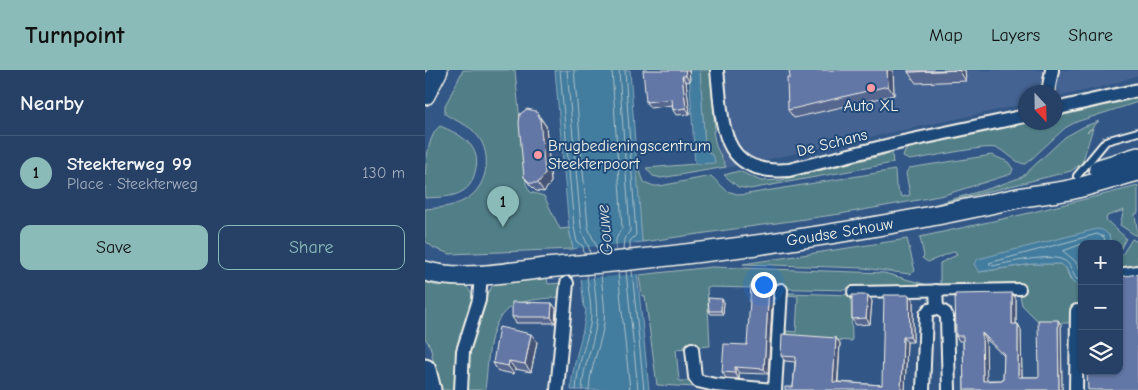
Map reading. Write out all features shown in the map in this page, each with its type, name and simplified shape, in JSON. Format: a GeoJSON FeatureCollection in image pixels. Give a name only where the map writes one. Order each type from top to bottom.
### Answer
{"type":"FeatureCollection","features":[{"type":"Feature","properties":{"kind":"main road"},"geometry":{"type":"LineString","coordinates":[[425,95],[438,70]]}},
{"type":"Feature","properties":{"kind":"main road","name":"Goudse Schouw"},"geometry":{"type":"LineString","coordinates":[[1015,198],[1138,156]]}},
{"type":"Feature","properties":{"kind":"main road","name":"Goudse Schouw"},"geometry":{"type":"LineString","coordinates":[[425,271],[452,276],[481,274],[637,260],[775,244],[907,222],[1015,198],[1070,190],[1138,171]]}},
{"type":"Feature","properties":{"kind":"main road"},"geometry":{"type":"LineString","coordinates":[[425,370],[430,390]]}},
{"type":"Feature","properties":{"kind":"street","name":"De Schans"},"geometry":{"type":"LineString","coordinates":[[717,70],[725,138],[740,158],[753,167],[771,172],[789,170],[898,143],[1018,117]]}},
{"type":"Feature","properties":{"kind":"street"},"geometry":{"type":"LineString","coordinates":[[1049,85],[1052,70]]}},
{"type":"Feature","properties":{"kind":"street"},"geometry":{"type":"LineString","coordinates":[[1063,107],[1138,90]]}},
{"type":"Feature","properties":{"kind":"street"},"geometry":{"type":"LineString","coordinates":[[1123,274],[1138,272]]}},
{"type":"Feature","properties":{"kind":"street"},"geometry":{"type":"LineString","coordinates":[[461,390],[463,351],[479,300],[481,274]]}},
{"type":"Feature","properties":{"kind":"street"},"geometry":{"type":"LineString","coordinates":[[557,390],[567,282]]}},
{"type":"Feature","properties":{"kind":"street"},"geometry":{"type":"LineString","coordinates":[[692,349],[695,377],[698,381],[715,385],[775,390],[781,290]]}},
{"type":"Feature","properties":{"kind":"street"},"geometry":{"type":"LineString","coordinates":[[853,292],[1020,290]]}},
{"type":"Feature","properties":{"kind":"street"},"geometry":{"type":"LineString","coordinates":[[936,291],[937,308]]}},
{"type":"Feature","properties":{"kind":"street"},"geometry":{"type":"LineString","coordinates":[[923,390],[926,314],[929,310],[937,308],[945,313],[947,317],[949,390]]}},
{"type":"Feature","properties":{"kind":"street"},"geometry":{"type":"LineString","coordinates":[[1076,390],[1077,311]]}},
{"type":"Feature","properties":{"kind":"street"},"geometry":{"type":"LineString","coordinates":[[925,368],[947,368]]}},
{"type":"Feature","properties":{"kind":"lane"},"geometry":{"type":"LineString","coordinates":[[1077,176],[1106,141],[1138,132]]}},
{"type":"Feature","properties":{"kind":"shaded area"},"geometry":{"type":"Polygon","coordinates":[[[710,70],[1138,70],[1138,75],[1106,86],[1063,95],[1063,85],[1018,85],[1018,106],[722,169],[710,70]]]}},
{"type":"Feature","properties":{"kind":"green space"},"geometry":{"type":"Polygon","coordinates":[[[463,70],[515,70],[526,184],[530,192],[544,196],[560,229],[569,228],[573,249],[450,254],[434,248],[425,241],[425,209],[449,206],[471,196],[478,189],[485,171],[485,152],[477,135],[445,114],[445,106],[463,70]]]}},
{"type":"Feature","properties":{"kind":"green space"},"geometry":{"type":"Polygon","coordinates":[[[700,70],[710,70],[715,130],[713,131],[716,146],[726,167],[661,178],[653,176],[646,168],[695,164],[714,157],[705,149],[700,70]]]}},
{"type":"Feature","properties":{"kind":"green space"},"geometry":{"type":"Polygon","coordinates":[[[1138,98],[1138,102],[1076,122],[1063,130],[1063,115],[1138,98]]]}},
{"type":"Feature","properties":{"kind":"green space"},"geometry":{"type":"Polygon","coordinates":[[[1099,121],[1087,132],[1093,128],[1082,163],[1071,171],[922,208],[1022,177],[1065,137],[1099,121]]]}},
{"type":"Feature","properties":{"kind":"green space"},"geometry":{"type":"Polygon","coordinates":[[[1018,125],[1018,130],[1063,130],[1026,164],[1018,162],[996,148],[967,150],[909,160],[903,157],[905,151],[909,148],[1018,125]]]}},
{"type":"Feature","properties":{"kind":"green space"},"geometry":{"type":"Polygon","coordinates":[[[440,126],[468,142],[476,155],[477,163],[472,180],[465,189],[454,195],[425,198],[429,148],[435,131],[440,126]]]}},
{"type":"Feature","properties":{"kind":"green space"},"geometry":{"type":"Polygon","coordinates":[[[892,153],[893,163],[750,189],[738,187],[724,175],[739,171],[761,181],[781,180],[892,153]]]}},
{"type":"Feature","properties":{"kind":"green space"},"geometry":{"type":"Polygon","coordinates":[[[992,155],[1008,162],[1013,169],[1011,174],[944,195],[840,214],[642,242],[636,170],[639,168],[644,182],[654,186],[711,176],[727,191],[741,195],[895,170],[896,186],[902,197],[910,195],[906,173],[909,168],[992,155]]]}},
{"type":"Feature","properties":{"kind":"green space"},"geometry":{"type":"Polygon","coordinates":[[[1138,186],[1138,213],[1135,214],[1138,237],[1120,225],[1124,210],[1107,216],[1106,220],[1126,238],[1123,244],[1123,240],[1110,240],[1109,235],[1092,240],[1078,240],[1078,244],[980,272],[1032,264],[1061,264],[1066,268],[1070,280],[1078,282],[1078,307],[1070,308],[1074,313],[1074,323],[1040,323],[1022,305],[1018,287],[940,288],[940,263],[957,255],[955,251],[928,262],[922,258],[924,256],[920,237],[1025,214],[1138,186]]]}},
{"type":"Feature","properties":{"kind":"green space"},"geometry":{"type":"Polygon","coordinates":[[[907,239],[915,271],[910,274],[863,268],[743,264],[907,239]]]}},
{"type":"Feature","properties":{"kind":"green space"},"geometry":{"type":"Polygon","coordinates":[[[1132,239],[1138,242],[1138,269],[1123,273],[1123,254],[1132,239]]]}},
{"type":"Feature","properties":{"kind":"green space"},"geometry":{"type":"Polygon","coordinates":[[[712,267],[884,273],[931,286],[852,290],[707,287],[710,346],[676,349],[679,381],[688,381],[696,387],[657,385],[645,296],[642,296],[639,275],[712,267]]]}},
{"type":"Feature","properties":{"kind":"green space"},"geometry":{"type":"Polygon","coordinates":[[[547,277],[548,284],[563,283],[560,297],[537,299],[514,305],[505,312],[498,320],[494,331],[485,390],[467,390],[467,359],[485,296],[497,280],[547,277]]]}},
{"type":"Feature","properties":{"kind":"green space"},"geometry":{"type":"Polygon","coordinates":[[[425,282],[437,286],[464,283],[474,297],[456,390],[440,390],[430,346],[425,338],[425,282]]]}},
{"type":"Feature","properties":{"kind":"green space"},"geometry":{"type":"Polygon","coordinates":[[[788,293],[851,295],[852,341],[785,337],[786,331],[796,332],[798,296],[788,295],[788,293]]]}},
{"type":"Feature","properties":{"kind":"water","name":"Gouwe"},"geometry":{"type":"Polygon","coordinates":[[[555,70],[630,70],[642,242],[634,243],[649,390],[571,390],[573,369],[583,330],[586,309],[584,308],[578,248],[573,249],[569,228],[555,70]]]}},
{"type":"Feature","properties":{"kind":"water"},"geometry":{"type":"Polygon","coordinates":[[[689,70],[700,70],[705,149],[714,157],[715,163],[695,164],[689,70]]]}},
{"type":"Feature","properties":{"kind":"water"},"geometry":{"type":"Polygon","coordinates":[[[1097,229],[1103,230],[1109,235],[1110,240],[1078,240],[1078,284],[1073,283],[1066,268],[1061,264],[1032,264],[979,272],[974,264],[978,259],[1097,229]]]}},
{"type":"Feature","properties":{"kind":"pier"},"geometry":{"type":"Polygon","coordinates":[[[636,243],[638,274],[580,279],[577,248],[636,243]]]}},
{"type":"Feature","properties":{"kind":"building"},"geometry":{"type":"Polygon","coordinates":[[[643,70],[685,70],[686,76],[682,76],[686,108],[673,110],[672,99],[646,102],[643,70]]]}},
{"type":"Feature","properties":{"kind":"building"},"geometry":{"type":"Polygon","coordinates":[[[789,70],[887,70],[888,86],[788,110],[787,78],[790,78],[789,70]]]}},
{"type":"Feature","properties":{"kind":"building"},"geometry":{"type":"Polygon","coordinates":[[[908,70],[959,70],[908,72],[908,70]]]}},
{"type":"Feature","properties":{"kind":"building","name":"Brugbedieningscentrum Steekterpoort"},"geometry":{"type":"Polygon","coordinates":[[[527,109],[536,111],[540,118],[545,174],[538,183],[530,183],[524,177],[519,123],[520,114],[527,109]]]}},
{"type":"Feature","properties":{"kind":"building"},"geometry":{"type":"Polygon","coordinates":[[[1138,274],[1138,390],[1088,390],[1087,375],[1123,375],[1123,276],[1138,274]]]}},
{"type":"Feature","properties":{"kind":"building"},"geometry":{"type":"Polygon","coordinates":[[[751,285],[769,286],[764,369],[735,367],[735,373],[722,372],[724,344],[747,345],[751,285]]]}},
{"type":"Feature","properties":{"kind":"building"},"geometry":{"type":"Polygon","coordinates":[[[1012,293],[1012,324],[1018,324],[1018,377],[1039,377],[1038,320],[1058,320],[1059,390],[964,390],[963,336],[956,336],[955,294],[1012,293]],[[982,333],[983,381],[1003,380],[1004,354],[982,333]]]}},
{"type":"Feature","properties":{"kind":"building"},"geometry":{"type":"Polygon","coordinates":[[[852,295],[868,295],[866,318],[852,319],[852,295]]]}},
{"type":"Feature","properties":{"kind":"building"},"geometry":{"type":"Polygon","coordinates":[[[884,295],[909,295],[910,337],[903,337],[901,390],[785,390],[785,387],[793,387],[796,357],[781,356],[782,334],[836,338],[833,382],[882,385],[884,295]]]}},
{"type":"Feature","properties":{"kind":"building"},"geometry":{"type":"Polygon","coordinates":[[[708,298],[722,299],[721,311],[709,311],[708,298]]]}},
{"type":"Feature","properties":{"kind":"building"},"geometry":{"type":"Polygon","coordinates":[[[512,302],[552,303],[551,317],[512,317],[512,302]]]}},
{"type":"Feature","properties":{"kind":"building"},"geometry":{"type":"Polygon","coordinates":[[[499,327],[531,334],[525,364],[509,361],[508,366],[493,363],[499,327]]]}},
{"type":"Feature","properties":{"kind":"place","name":"Auto XL"},"geometry":{"type":"Point","coordinates":[871,88]}},
{"type":"Feature","properties":{"kind":"place","name":"Brugbedieningscentrum Steekterpoort"},"geometry":{"type":"Point","coordinates":[538,155]}},
{"type":"Feature","properties":{"kind":"place","name":"Steekterweg 99"},"geometry":{"type":"Point","coordinates":[503,227]}}]}
